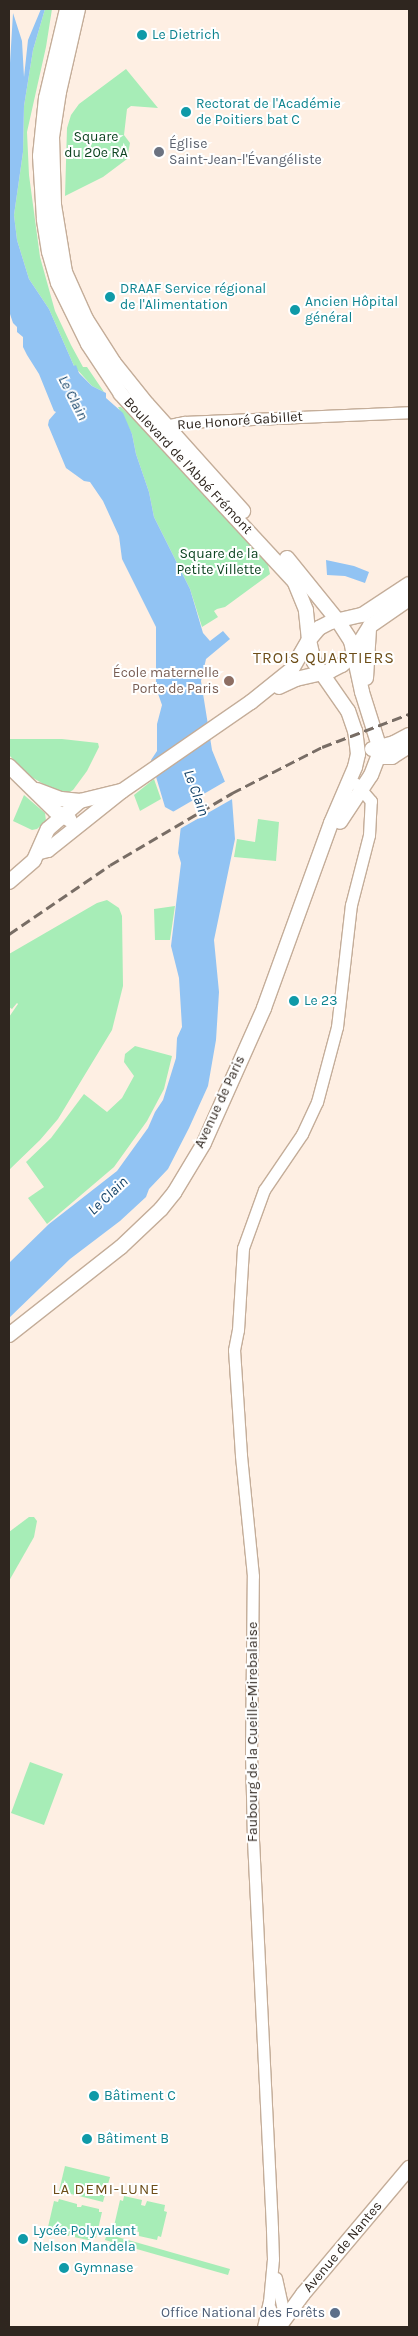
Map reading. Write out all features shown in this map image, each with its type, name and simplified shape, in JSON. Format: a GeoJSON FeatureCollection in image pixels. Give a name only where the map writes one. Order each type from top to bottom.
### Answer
{"type":"FeatureCollection","features":[{"type":"Feature","properties":{"kind":"main road"},"geometry":{"type":"LineString","coordinates":[[67,9],[43,122],[40,183],[44,219],[53,267],[64,299],[88,344],[126,390]]}},
{"type":"Feature","properties":{"kind":"main road"},"geometry":{"type":"LineString","coordinates":[[78,9],[53,126],[52,166],[57,231],[65,272],[78,303],[126,390]]}},
{"type":"Feature","properties":{"kind":"main road","name":"Boulevard de l'Abbé Frémont"},"geometry":{"type":"LineString","coordinates":[[126,390],[292,578],[306,610],[308,640]]}},
{"type":"Feature","properties":{"kind":"main road","name":"Boulevard de l'Abbé Frémont"},"geometry":{"type":"LineString","coordinates":[[160,430],[302,575],[338,620]]}},
{"type":"Feature","properties":{"kind":"main road"},"geometry":{"type":"LineString","coordinates":[[252,702],[292,669],[308,640],[319,628],[338,620],[362,615],[409,584]]}},
{"type":"Feature","properties":{"kind":"main road"},"geometry":{"type":"LineString","coordinates":[[40,852],[48,850],[81,823],[101,810],[122,791],[252,702],[287,682],[338,667],[354,651],[370,626],[409,599]]}},
{"type":"Feature","properties":{"kind":"main road"},"geometry":{"type":"LineString","coordinates":[[338,620],[352,641],[354,651]]}},
{"type":"Feature","properties":{"kind":"main road"},"geometry":{"type":"LineString","coordinates":[[365,702],[370,626]]}},
{"type":"Feature","properties":{"kind":"main road"},"geometry":{"type":"LineString","coordinates":[[308,640],[314,662],[343,704],[355,731],[371,752],[392,757],[407,740],[376,732]]}},
{"type":"Feature","properties":{"kind":"main road","name":"Avenue de Paris"},"geometry":{"type":"LineString","coordinates":[[329,833],[339,824],[362,789],[376,732],[365,702],[354,651]]}},
{"type":"Feature","properties":{"kind":"main road","name":"Avenue de Paris"},"geometry":{"type":"LineString","coordinates":[[9,1335],[121,1247],[161,1209],[174,1192],[204,1142],[264,1008],[353,773],[371,752]]}},
{"type":"Feature","properties":{"kind":"main road"},"geometry":{"type":"LineString","coordinates":[[9,766],[26,785],[62,816],[81,823]]}},
{"type":"Feature","properties":{"kind":"main road"},"geometry":{"type":"LineString","coordinates":[[26,785],[61,799],[80,801],[122,791]]}},
{"type":"Feature","properties":{"kind":"main road"},"geometry":{"type":"LineString","coordinates":[[9,882],[26,868],[40,852],[45,835],[62,816],[80,801]]}},
{"type":"Feature","properties":{"kind":"main road","name":"Avenue de Nantes"},"geometry":{"type":"LineString","coordinates":[[283,2324],[302,2296],[409,2168]]}},
{"type":"Feature","properties":{"kind":"street","name":"Rue Honoré Gabillet"},"geometry":{"type":"LineString","coordinates":[[160,430],[184,422],[409,412]]}},
{"type":"Feature","properties":{"kind":"street"},"geometry":{"type":"LineString","coordinates":[[353,773],[355,782],[362,789]]}},
{"type":"Feature","properties":{"kind":"street","name":"Faubourg de la Cueille-Mirebalaise"},"geometry":{"type":"LineString","coordinates":[[273,2258],[251,1754],[253,1576],[243,1482],[235,1357],[243,1248],[264,1190],[302,1134],[317,1102],[337,1027],[351,905],[369,836],[371,801],[362,789]]}},
{"type":"Feature","properties":{"kind":"street"},"geometry":{"type":"LineString","coordinates":[[273,2258],[283,2324]]}},
{"type":"Feature","properties":{"kind":"street"},"geometry":{"type":"LineString","coordinates":[[263,2327],[269,2302],[273,2258]]}},
{"type":"Feature","properties":{"kind":"street"},"geometry":{"type":"LineString","coordinates":[[269,2302],[272,2327]]}},
{"type":"Feature","properties":{"kind":"green space"},"geometry":{"type":"Polygon","coordinates":[[[45,9],[52,9],[46,47],[27,132],[29,175],[40,257],[55,311],[71,345],[83,367],[87,367],[104,392],[92,386],[74,366],[49,309],[29,279],[17,240],[14,215],[23,152],[24,106],[33,50],[45,9]]]}},
{"type":"Feature","properties":{"kind":"green space","name":"Square du 20e RA"},"geometry":{"type":"Polygon","coordinates":[[[126,69],[158,108],[131,106],[127,109],[124,135],[130,143],[127,159],[103,177],[65,196],[67,128],[71,115],[79,104],[126,69]]]}},
{"type":"Feature","properties":{"kind":"green space","name":"Square de la Petite Villette"},"geometry":{"type":"Polygon","coordinates":[[[118,407],[121,407],[166,450],[267,560],[270,574],[225,607],[214,611],[218,617],[202,627],[190,589],[154,517],[149,492],[136,454],[132,434],[118,407]]]}},
{"type":"Feature","properties":{"kind":"green space"},"geometry":{"type":"Polygon","coordinates":[[[9,739],[62,739],[98,743],[99,747],[87,771],[73,790],[68,793],[52,789],[28,775],[9,755],[9,739]]]}},
{"type":"Feature","properties":{"kind":"green space"},"geometry":{"type":"Polygon","coordinates":[[[154,779],[161,799],[140,811],[134,795],[154,779]]]}},
{"type":"Feature","properties":{"kind":"green space"},"geometry":{"type":"Polygon","coordinates":[[[24,795],[45,813],[46,821],[37,829],[32,830],[13,821],[24,795]]]}},
{"type":"Feature","properties":{"kind":"green space"},"geometry":{"type":"Polygon","coordinates":[[[258,819],[279,822],[276,861],[234,857],[237,839],[255,842],[258,819]]]}},
{"type":"Feature","properties":{"kind":"green space"},"geometry":{"type":"Polygon","coordinates":[[[107,900],[119,908],[122,916],[123,986],[112,1030],[58,1119],[40,1140],[9,1170],[9,1017],[18,1004],[12,1009],[9,1007],[9,954],[97,903],[107,900]]]}},
{"type":"Feature","properties":{"kind":"green space"},"geometry":{"type":"Polygon","coordinates":[[[175,906],[170,940],[155,940],[154,909],[175,906]]]}},
{"type":"Feature","properties":{"kind":"green space"},"geometry":{"type":"Polygon","coordinates":[[[135,1046],[172,1056],[164,1089],[147,1121],[114,1167],[47,1224],[28,1198],[44,1187],[26,1162],[51,1138],[84,1094],[107,1112],[122,1098],[134,1076],[124,1062],[125,1054],[135,1046]]]}},
{"type":"Feature","properties":{"kind":"green space"},"geometry":{"type":"Polygon","coordinates":[[[29,1517],[34,1517],[37,1521],[34,1537],[9,1581],[9,1532],[29,1517]]]}},
{"type":"Feature","properties":{"kind":"green space"},"geometry":{"type":"Polygon","coordinates":[[[30,1762],[63,1774],[44,1825],[11,1813],[30,1762]]]}},
{"type":"Feature","properties":{"kind":"green space"},"geometry":{"type":"Polygon","coordinates":[[[65,2166],[110,2177],[103,2202],[59,2191],[65,2166]]]}},
{"type":"Feature","properties":{"kind":"green space"},"geometry":{"type":"Polygon","coordinates":[[[124,2196],[142,2200],[141,2205],[145,2206],[147,2201],[165,2205],[164,2211],[167,2212],[161,2237],[158,2236],[157,2240],[139,2236],[139,2232],[135,2231],[134,2234],[116,2230],[117,2227],[114,2226],[120,2200],[123,2201],[124,2196]]]}},
{"type":"Feature","properties":{"kind":"green space"},"geometry":{"type":"Polygon","coordinates":[[[59,2199],[77,2204],[77,2207],[82,2205],[99,2209],[99,2212],[102,2212],[96,2238],[93,2237],[92,2241],[74,2237],[75,2233],[70,2232],[69,2236],[52,2231],[52,2228],[48,2227],[54,2201],[58,2202],[59,2199]]]}},
{"type":"Feature","properties":{"kind":"green space"},"geometry":{"type":"Polygon","coordinates":[[[107,2234],[230,2269],[228,2275],[105,2240],[107,2234]]]}},
{"type":"Feature","properties":{"kind":"water","name":"Le Clain"},"geometry":{"type":"Polygon","coordinates":[[[41,9],[45,9],[33,50],[24,106],[23,152],[14,215],[17,240],[29,279],[49,309],[74,366],[76,365],[79,373],[92,386],[106,393],[106,398],[123,413],[132,434],[136,454],[149,492],[154,517],[190,589],[203,633],[210,641],[223,631],[230,639],[206,659],[201,681],[212,750],[232,799],[235,839],[214,940],[219,992],[216,1040],[208,1086],[189,1128],[168,1169],[149,1189],[146,1197],[120,1221],[70,1259],[9,1318],[9,1263],[49,1224],[117,1171],[148,1128],[163,1100],[176,1058],[177,1038],[182,1027],[179,978],[171,946],[181,863],[178,853],[181,825],[174,812],[165,807],[151,760],[157,751],[157,724],[162,705],[156,688],[156,627],[122,559],[119,536],[103,501],[90,482],[84,481],[66,468],[48,425],[49,420],[56,412],[39,374],[23,347],[23,337],[17,332],[17,327],[13,323],[9,311],[9,38],[10,63],[13,13],[22,41],[24,77],[28,40],[41,9]]]}},
{"type":"Feature","properties":{"kind":"water"},"geometry":{"type":"Polygon","coordinates":[[[326,560],[354,566],[369,572],[365,583],[345,576],[327,575],[326,560]]]}},
{"type":"Feature","properties":{"kind":"pier"},"geometry":{"type":"Polygon","coordinates":[[[226,781],[234,798],[178,830],[178,825],[171,813],[226,781]]]}},
{"type":"Feature","properties":{"kind":"railway"},"geometry":{"type":"LineString","coordinates":[[9,934],[110,865],[232,793],[322,747],[409,714]]}},
{"type":"Feature","properties":{"kind":"place","name":"Le Dietrich"},"geometry":{"type":"Point","coordinates":[142,35]}},
{"type":"Feature","properties":{"kind":"place","name":"Rectorat de l'Académie de Poitiers bat C"},"geometry":{"type":"Point","coordinates":[186,112]}},
{"type":"Feature","properties":{"kind":"place","name":"Église Saint-Jean-l'Évangéliste"},"geometry":{"type":"Point","coordinates":[159,152]}},
{"type":"Feature","properties":{"kind":"place","name":"DRAAF Service régional de l'Alimentation"},"geometry":{"type":"Point","coordinates":[110,297]}},
{"type":"Feature","properties":{"kind":"place","name":"Ancien Hôpital général"},"geometry":{"type":"Point","coordinates":[295,310]}},
{"type":"Feature","properties":{"kind":"place","name":"École maternelle Porte de Paris"},"geometry":{"type":"Point","coordinates":[229,681]}},
{"type":"Feature","properties":{"kind":"place","name":"Le 23"},"geometry":{"type":"Point","coordinates":[294,1001]}},
{"type":"Feature","properties":{"kind":"place","name":"Bâtiment C"},"geometry":{"type":"Point","coordinates":[94,2096]}},
{"type":"Feature","properties":{"kind":"place","name":"Bâtiment B"},"geometry":{"type":"Point","coordinates":[87,2139]}},
{"type":"Feature","properties":{"kind":"place","name":"Lycée Polyvalent Nelson Mandela"},"geometry":{"type":"Point","coordinates":[23,2239]}},
{"type":"Feature","properties":{"kind":"place","name":"Gymnase"},"geometry":{"type":"Point","coordinates":[64,2268]}},
{"type":"Feature","properties":{"kind":"place","name":"Office National des Forêts"},"geometry":{"type":"Point","coordinates":[335,2313]}},
{"type":"Feature","properties":{"kind":"district","name":"TROIS QUARTIERS"},"geometry":{"type":"Point","coordinates":[324,658]}},
{"type":"Feature","properties":{"kind":"district","name":"LA DEMI-LUNE"},"geometry":{"type":"Point","coordinates":[106,2190]}}]}
